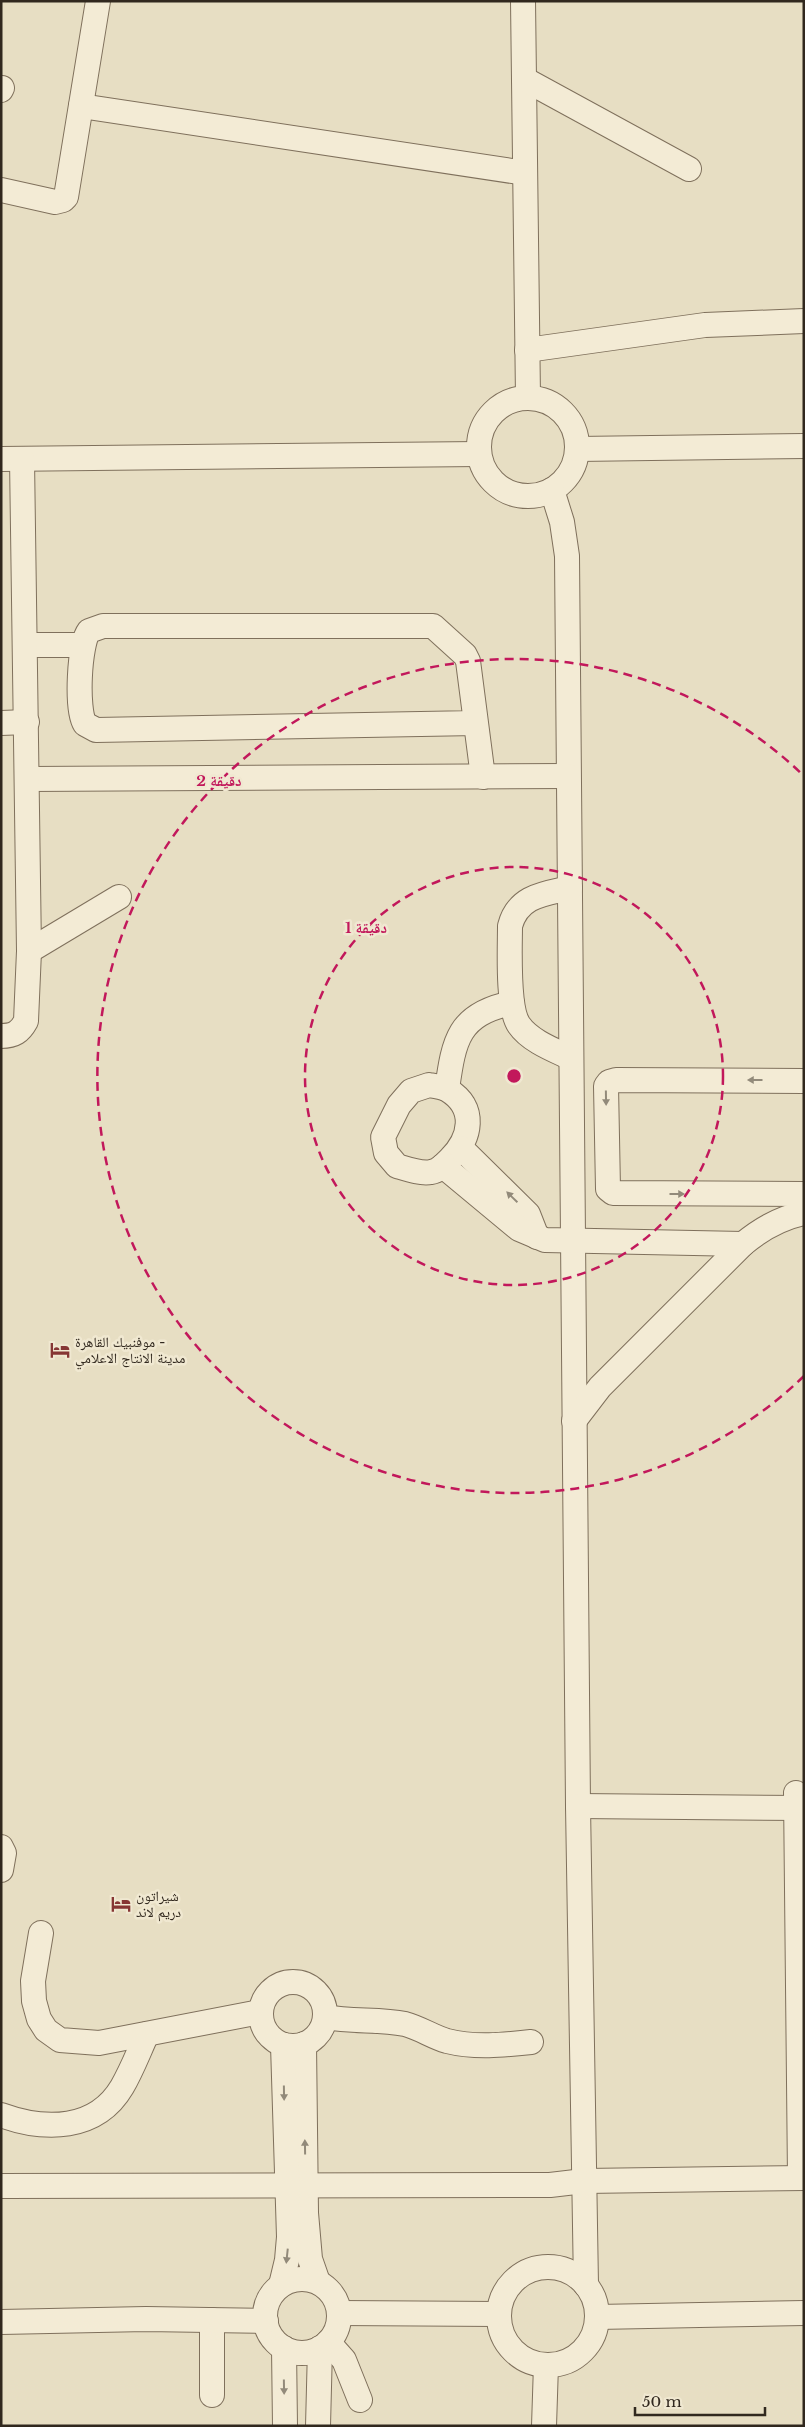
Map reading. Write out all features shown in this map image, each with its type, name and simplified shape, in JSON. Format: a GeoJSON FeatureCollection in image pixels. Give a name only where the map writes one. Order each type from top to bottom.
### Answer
{"type":"FeatureCollection","features":[{"type":"Feature","properties":{"kind":"street"},"geometry":{"type":"LineString","coordinates":[[1,190],[55,202],[63,200],[68,193],[98,1]]}},
{"type":"Feature","properties":{"kind":"street"},"geometry":{"type":"LineString","coordinates":[[523,1],[528,397]]}},
{"type":"Feature","properties":{"kind":"street"},"geometry":{"type":"LineString","coordinates":[[524,79],[689,169]]}},
{"type":"Feature","properties":{"kind":"street"},"geometry":{"type":"LineString","coordinates":[[81,106],[525,172]]}},
{"type":"Feature","properties":{"kind":"street"},"geometry":{"type":"LineString","coordinates":[[527,350],[705,325],[804,321]]}},
{"type":"Feature","properties":{"kind":"street"},"geometry":{"type":"LineString","coordinates":[[528,397],[544,400],[558,407],[569,419],[576,433],[578,449],[574,465],[565,479],[552,490],[537,496],[520,496],[504,491],[492,481],[482,467],[479,454],[479,435],[486,420],[497,408],[512,400],[528,397]]}},
{"type":"Feature","properties":{"kind":"street"},"geometry":{"type":"LineString","coordinates":[[578,449],[804,446]]}},
{"type":"Feature","properties":{"kind":"street"},"geometry":{"type":"LineString","coordinates":[[1,1036],[14,1035],[21,1030],[26,1021],[29,951],[26,644],[12,459],[479,454]]}},
{"type":"Feature","properties":{"kind":"street"},"geometry":{"type":"LineString","coordinates":[[552,490],[562,522],[566,556],[578,1798],[586,2285]]}},
{"type":"Feature","properties":{"kind":"street"},"geometry":{"type":"LineString","coordinates":[[476,723],[96,730],[85,724],[80,712],[82,645],[89,631],[103,626],[433,626],[465,654],[468,661],[483,777]]}},
{"type":"Feature","properties":{"kind":"street"},"geometry":{"type":"LineString","coordinates":[[26,644],[82,645]]}},
{"type":"Feature","properties":{"kind":"street"},"geometry":{"type":"LineString","coordinates":[[1,723],[27,722]]}},
{"type":"Feature","properties":{"kind":"street"},"geometry":{"type":"LineString","coordinates":[[28,779],[568,776]]}},
{"type":"Feature","properties":{"kind":"street"},"geometry":{"type":"LineString","coordinates":[[570,888],[530,898],[521,904],[513,914],[510,926],[512,1003],[515,1018],[526,1032],[545,1045],[571,1058]]}},
{"type":"Feature","properties":{"kind":"street"},"geometry":{"type":"LineString","coordinates":[[29,951],[120,897]]}},
{"type":"Feature","properties":{"kind":"street"},"geometry":{"type":"LineString","coordinates":[[447,1090],[455,1044],[466,1025],[478,1014],[494,1006],[512,1003]]}},
{"type":"Feature","properties":{"kind":"street"},"geometry":{"type":"LineString","coordinates":[[804,1080],[616,1080],[606,1086],[608,1189],[613,1193],[804,1194]]}},
{"type":"Feature","properties":{"kind":"street"},"geometry":{"type":"LineString","coordinates":[[429,1085],[447,1090],[466,1112],[468,1131],[461,1148],[443,1166],[432,1172],[397,1166],[386,1153],[383,1137],[399,1104],[411,1091],[429,1085]]}},
{"type":"Feature","properties":{"kind":"street"},"geometry":{"type":"LineString","coordinates":[[461,1148],[528,1214],[537,1237]]}},
{"type":"Feature","properties":{"kind":"street"},"geometry":{"type":"LineString","coordinates":[[443,1166],[518,1228],[537,1237],[573,1241],[743,1244]]}},
{"type":"Feature","properties":{"kind":"street"},"geometry":{"type":"LineString","coordinates":[[574,1421],[600,1387],[743,1244],[758,1231],[771,1224],[804,1212]]}},
{"type":"Feature","properties":{"kind":"street"},"geometry":{"type":"LineString","coordinates":[[1,2186],[550,2185],[584,2181],[802,2178],[800,1800],[578,1798]]}},
{"type":"Feature","properties":{"kind":"street"},"geometry":{"type":"LineString","coordinates":[[1,1847],[4,1853],[1,1870]]}},
{"type":"Feature","properties":{"kind":"street"},"geometry":{"type":"LineString","coordinates":[[40,1933],[33,1981],[34,2001],[39,2019],[46,2030],[60,2040],[79,2043],[99,2043],[260,2012]]}},
{"type":"Feature","properties":{"kind":"street"},"geometry":{"type":"LineString","coordinates":[[294,1981],[307,1984],[317,1991],[324,2002],[325,2017],[323,2027],[315,2037],[294,2044],[274,2040],[266,2032],[260,2012],[263,2000],[271,1990],[282,1983],[294,1981]]}},
{"type":"Feature","properties":{"kind":"street"},"geometry":{"type":"LineString","coordinates":[[325,2017],[358,2022],[406,2025],[432,2036],[468,2044],[490,2046],[531,2042]]}},
{"type":"Feature","properties":{"kind":"street"},"geometry":{"type":"LineString","coordinates":[[1,2115],[18,2122],[46,2125],[72,2124],[95,2116],[110,2103],[122,2087],[147,2034]]}},
{"type":"Feature","properties":{"kind":"street"},"geometry":{"type":"LineString","coordinates":[[294,2044],[296,2186],[287,2260],[281,2285],[268,2301],[266,2321],[271,2336],[284,2348],[302,2352],[324,2345]]}},
{"type":"Feature","properties":{"kind":"street"},"geometry":{"type":"LineString","coordinates":[[296,2186],[310,2259],[318,2282]]}},
{"type":"Feature","properties":{"kind":"street"},"geometry":{"type":"LineString","coordinates":[[546,2267],[561,2269],[575,2275],[586,2285],[592,2294],[597,2316],[596,2328],[586,2348],[568,2361],[546,2365],[530,2363],[517,2355],[503,2336],[498,2314],[501,2300],[508,2287],[519,2276],[532,2270],[546,2267]]}},
{"type":"Feature","properties":{"kind":"street"},"geometry":{"type":"LineString","coordinates":[[281,2285],[299,2279],[318,2282],[329,2290],[336,2301],[339,2314],[338,2327],[324,2345],[318,2426]]}},
{"type":"Feature","properties":{"kind":"street"},"geometry":{"type":"LineString","coordinates":[[597,2316],[804,2313]]}},
{"type":"Feature","properties":{"kind":"street"},"geometry":{"type":"LineString","coordinates":[[339,2314],[498,2314]]}},
{"type":"Feature","properties":{"kind":"street"},"geometry":{"type":"LineString","coordinates":[[212,2320],[212,2395]]}},
{"type":"Feature","properties":{"kind":"street"},"geometry":{"type":"LineString","coordinates":[[1,2322],[266,2321]]}},
{"type":"Feature","properties":{"kind":"street"},"geometry":{"type":"LineString","coordinates":[[324,2345],[344,2360],[360,2400]]}},
{"type":"Feature","properties":{"kind":"street"},"geometry":{"type":"LineString","coordinates":[[284,2348],[285,2426]]}},
{"type":"Feature","properties":{"kind":"street"},"geometry":{"type":"LineString","coordinates":[[544,2426],[546,2365]]}},
{"type":"Feature","properties":{"kind":"place","name":"موفنبيك القاهرة - مدينة الانتاج الاعلامي"},"geometry":{"type":"Point","coordinates":[60,1350]}},
{"type":"Feature","properties":{"kind":"place","name":"شيراتون دريم لاند"},"geometry":{"type":"Point","coordinates":[121,1904]}}]}
